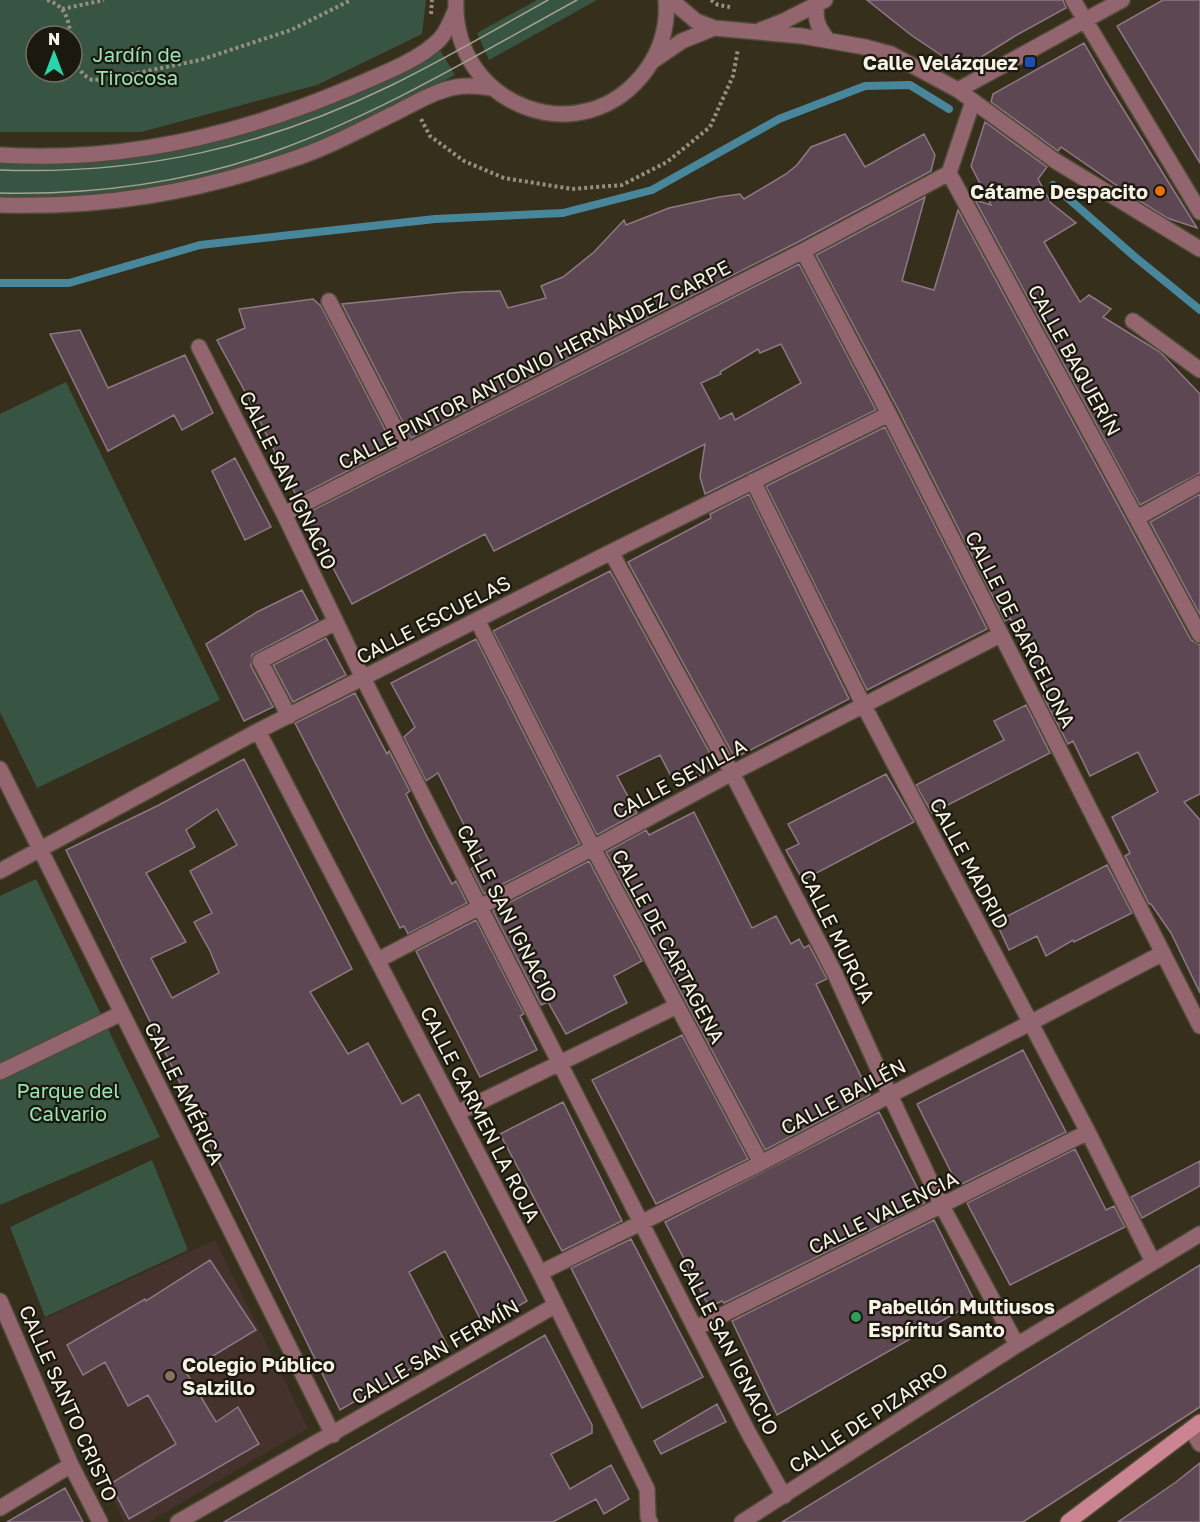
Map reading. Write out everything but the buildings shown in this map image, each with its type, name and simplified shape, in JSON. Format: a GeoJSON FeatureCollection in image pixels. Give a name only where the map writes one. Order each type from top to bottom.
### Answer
{"type":"FeatureCollection","features":[{"type":"Feature","properties":{"kind":"main road"},"geometry":{"type":"LineString","coordinates":[[1068,1522],[1196,1425]]}},
{"type":"Feature","properties":{"kind":"street"},"geometry":{"type":"LineString","coordinates":[[456,5],[460,40],[465,54],[482,78],[509,100],[547,113],[578,112],[608,103],[640,78],[652,62],[663,35],[666,0]]}},
{"type":"Feature","properties":{"kind":"street"},"geometry":{"type":"LineString","coordinates":[[671,0],[696,21],[714,28],[828,40],[891,54],[958,90],[1054,160],[1200,249]]}},
{"type":"Feature","properties":{"kind":"street"},"geometry":{"type":"LineString","coordinates":[[1072,0],[1200,212]]}},
{"type":"Feature","properties":{"kind":"street"},"geometry":{"type":"LineString","coordinates":[[958,90],[1122,0]]}},
{"type":"Feature","properties":{"kind":"street"},"geometry":{"type":"LineString","coordinates":[[759,31],[821,2]]}},
{"type":"Feature","properties":{"kind":"street"},"geometry":{"type":"LineString","coordinates":[[821,2],[816,20],[828,40]]}},
{"type":"Feature","properties":{"kind":"street"},"geometry":{"type":"LineString","coordinates":[[0,155],[70,156],[108,153],[158,147],[239,129],[326,98],[419,55],[441,37],[456,5]]}},
{"type":"Feature","properties":{"kind":"street"},"geometry":{"type":"LineString","coordinates":[[652,62],[682,41],[714,28]]}},
{"type":"Feature","properties":{"kind":"street"},"geometry":{"type":"LineString","coordinates":[[0,205],[86,204],[139,199],[187,190],[293,159],[346,137],[441,92],[468,86],[492,88]]}},
{"type":"Feature","properties":{"kind":"street"},"geometry":{"type":"LineString","coordinates":[[949,173],[973,101]]}},
{"type":"Feature","properties":{"kind":"street","name":"CALLE PINTOR ANTONIO HERNÁNDEZ CARPE"},"geometry":{"type":"LineString","coordinates":[[284,514],[803,251],[949,173]]}},
{"type":"Feature","properties":{"kind":"street","name":"CALLE BAQUERÍN"},"geometry":{"type":"LineString","coordinates":[[949,173],[1200,635]]}},
{"type":"Feature","properties":{"kind":"street","name":"CALLE DE BARCELONA"},"geometry":{"type":"LineString","coordinates":[[803,251],[889,414],[1200,1026]]}},
{"type":"Feature","properties":{"kind":"street"},"geometry":{"type":"LineString","coordinates":[[329,301],[407,451]]}},
{"type":"Feature","properties":{"kind":"street"},"geometry":{"type":"LineString","coordinates":[[1133,321],[1200,370]]}},
{"type":"Feature","properties":{"kind":"street","name":"CALLE SAN IGNACIO"},"geometry":{"type":"LineString","coordinates":[[199,347],[284,514],[363,678],[748,1432],[784,1496]]}},
{"type":"Feature","properties":{"kind":"street","name":"CALLE ESCUELAS"},"geometry":{"type":"LineString","coordinates":[[0,871],[258,731],[889,414]]}},
{"type":"Feature","properties":{"kind":"street","name":"CALLE MADRID"},"geometry":{"type":"LineString","coordinates":[[753,481],[864,706],[1088,1132],[1153,1262]]}},
{"type":"Feature","properties":{"kind":"street"},"geometry":{"type":"LineString","coordinates":[[1137,518],[1200,483]]}},
{"type":"Feature","properties":{"kind":"street","name":"CALLE MURCIA"},"geometry":{"type":"LineString","coordinates":[[611,552],[732,773],[835,974],[942,1206],[1017,1345]]}},
{"type":"Feature","properties":{"kind":"street","name":"CALLE DE CARTAGENA"},"geometry":{"type":"LineString","coordinates":[[477,620],[593,848],[761,1163]]}},
{"type":"Feature","properties":{"kind":"street"},"geometry":{"type":"LineString","coordinates":[[289,716],[260,661],[336,622]]}},
{"type":"Feature","properties":{"kind":"street","name":"CALLE SEVILLA"},"geometry":{"type":"LineString","coordinates":[[378,960],[732,773],[1000,635]]}},
{"type":"Feature","properties":{"kind":"street","name":"CALLE CARMEN LA ROJA"},"geometry":{"type":"LineString","coordinates":[[258,731],[540,1273],[647,1489],[646,1520]]}},
{"type":"Feature","properties":{"kind":"street","name":"CALLE AMÉRICA"},"geometry":{"type":"LineString","coordinates":[[0,769],[333,1435]]}},
{"type":"Feature","properties":{"kind":"street","name":"CALLE BAILÉN"},"geometry":{"type":"LineString","coordinates":[[540,1273],[761,1163],[1163,953]]}},
{"type":"Feature","properties":{"kind":"street"},"geometry":{"type":"LineString","coordinates":[[457,1113],[677,1006]]}},
{"type":"Feature","properties":{"kind":"street"},"geometry":{"type":"LineString","coordinates":[[0,1072],[122,1012]]}},
{"type":"Feature","properties":{"kind":"street","name":"CALLE VALENCIA"},"geometry":{"type":"LineString","coordinates":[[696,1328],[1088,1132]]}},
{"type":"Feature","properties":{"kind":"street","name":"CALLE DE PIZARRO"},"geometry":{"type":"LineString","coordinates":[[742,1522],[1017,1345],[1200,1234]]}},
{"type":"Feature","properties":{"kind":"street","name":"CALLE SANTO CRISTO"},"geometry":{"type":"LineString","coordinates":[[0,1301],[71,1465],[100,1522]]}},
{"type":"Feature","properties":{"kind":"street","name":"CALLE SAN FERMÍN"},"geometry":{"type":"LineString","coordinates":[[178,1522],[556,1305]]}},
{"type":"Feature","properties":{"kind":"street"},"geometry":{"type":"LineString","coordinates":[[1196,1425],[1200,1444]]}},
{"type":"Feature","properties":{"kind":"street"},"geometry":{"type":"LineString","coordinates":[[0,1508],[71,1465]]}},
{"type":"Feature","properties":{"kind":"path"},"geometry":{"type":"LineString","coordinates":[[47,0],[56,3],[67,14],[69,24]]}},
{"type":"Feature","properties":{"kind":"path"},"geometry":{"type":"LineString","coordinates":[[62,9],[104,0]]}},
{"type":"Feature","properties":{"kind":"path"},"geometry":{"type":"LineString","coordinates":[[84,75],[92,80],[108,79],[200,60],[291,30],[351,0]]}},
{"type":"Feature","properties":{"kind":"path"},"geometry":{"type":"LineString","coordinates":[[711,0],[718,5],[736,8]]}},
{"type":"Feature","properties":{"kind":"shaded area","name":"Colegio Público Salzillo"},"geometry":{"type":"Polygon","coordinates":[[[215,1240],[308,1428],[149,1522],[124,1522],[35,1323],[215,1240]]]}},
{"type":"Feature","properties":{"kind":"green space","name":"Jardín de Tirocosa"},"geometry":{"type":"Polygon","coordinates":[[[0,0],[426,0],[422,34],[317,85],[141,132],[0,132],[0,0]]]}},
{"type":"Feature","properties":{"kind":"green space"},"geometry":{"type":"Polygon","coordinates":[[[537,0],[597,0],[489,60],[477,33],[537,0]]]}},
{"type":"Feature","properties":{"kind":"green space"},"geometry":{"type":"Polygon","coordinates":[[[440,50],[455,75],[393,108],[296,152],[165,188],[86,198],[0,200],[0,161],[186,147],[239,135],[291,119],[352,94],[440,50]]]}},
{"type":"Feature","properties":{"kind":"green space"},"geometry":{"type":"Polygon","coordinates":[[[66,382],[220,700],[37,788],[0,712],[0,414],[66,382]]]}},
{"type":"Feature","properties":{"kind":"green space","name":"Parque del Calvario"},"geometry":{"type":"Polygon","coordinates":[[[36,879],[160,1137],[0,1205],[0,896],[36,879]]]}},
{"type":"Feature","properties":{"kind":"green space"},"geometry":{"type":"Polygon","coordinates":[[[152,1160],[188,1250],[45,1317],[10,1227],[152,1160]]]}},
{"type":"Feature","properties":{"kind":"waterway"},"geometry":{"type":"LineString","coordinates":[[0,283],[69,283],[200,245],[435,219],[563,213],[652,190],[779,119],[865,86],[910,85],[949,109]]}},
{"type":"Feature","properties":{"kind":"waterway"},"geometry":{"type":"LineString","coordinates":[[1053,185],[1200,310]]}},
{"type":"Feature","properties":{"kind":"tram line"},"geometry":{"type":"LineString","coordinates":[[0,170],[103,168],[202,153],[250,140],[345,107],[392,85],[548,0]]}},
{"type":"Feature","properties":{"kind":"tram line"},"geometry":{"type":"LineString","coordinates":[[0,193],[71,192],[143,184],[213,170],[281,149],[320,134],[395,99],[577,0]]}},
{"type":"Feature","properties":{"kind":"place","name":"Calle Velázquez"},"geometry":{"type":"Point","coordinates":[1030,62]}},
{"type":"Feature","properties":{"kind":"place","name":"Cátame Despacito"},"geometry":{"type":"Point","coordinates":[1160,191]}},
{"type":"Feature","properties":{"kind":"place","name":"Pabellón Multiusos Espíritu Santo"},"geometry":{"type":"Point","coordinates":[856,1317]}},
{"type":"Feature","properties":{"kind":"place","name":"Colegio Público Salzillo"},"geometry":{"type":"Point","coordinates":[170,1376]}}]}
